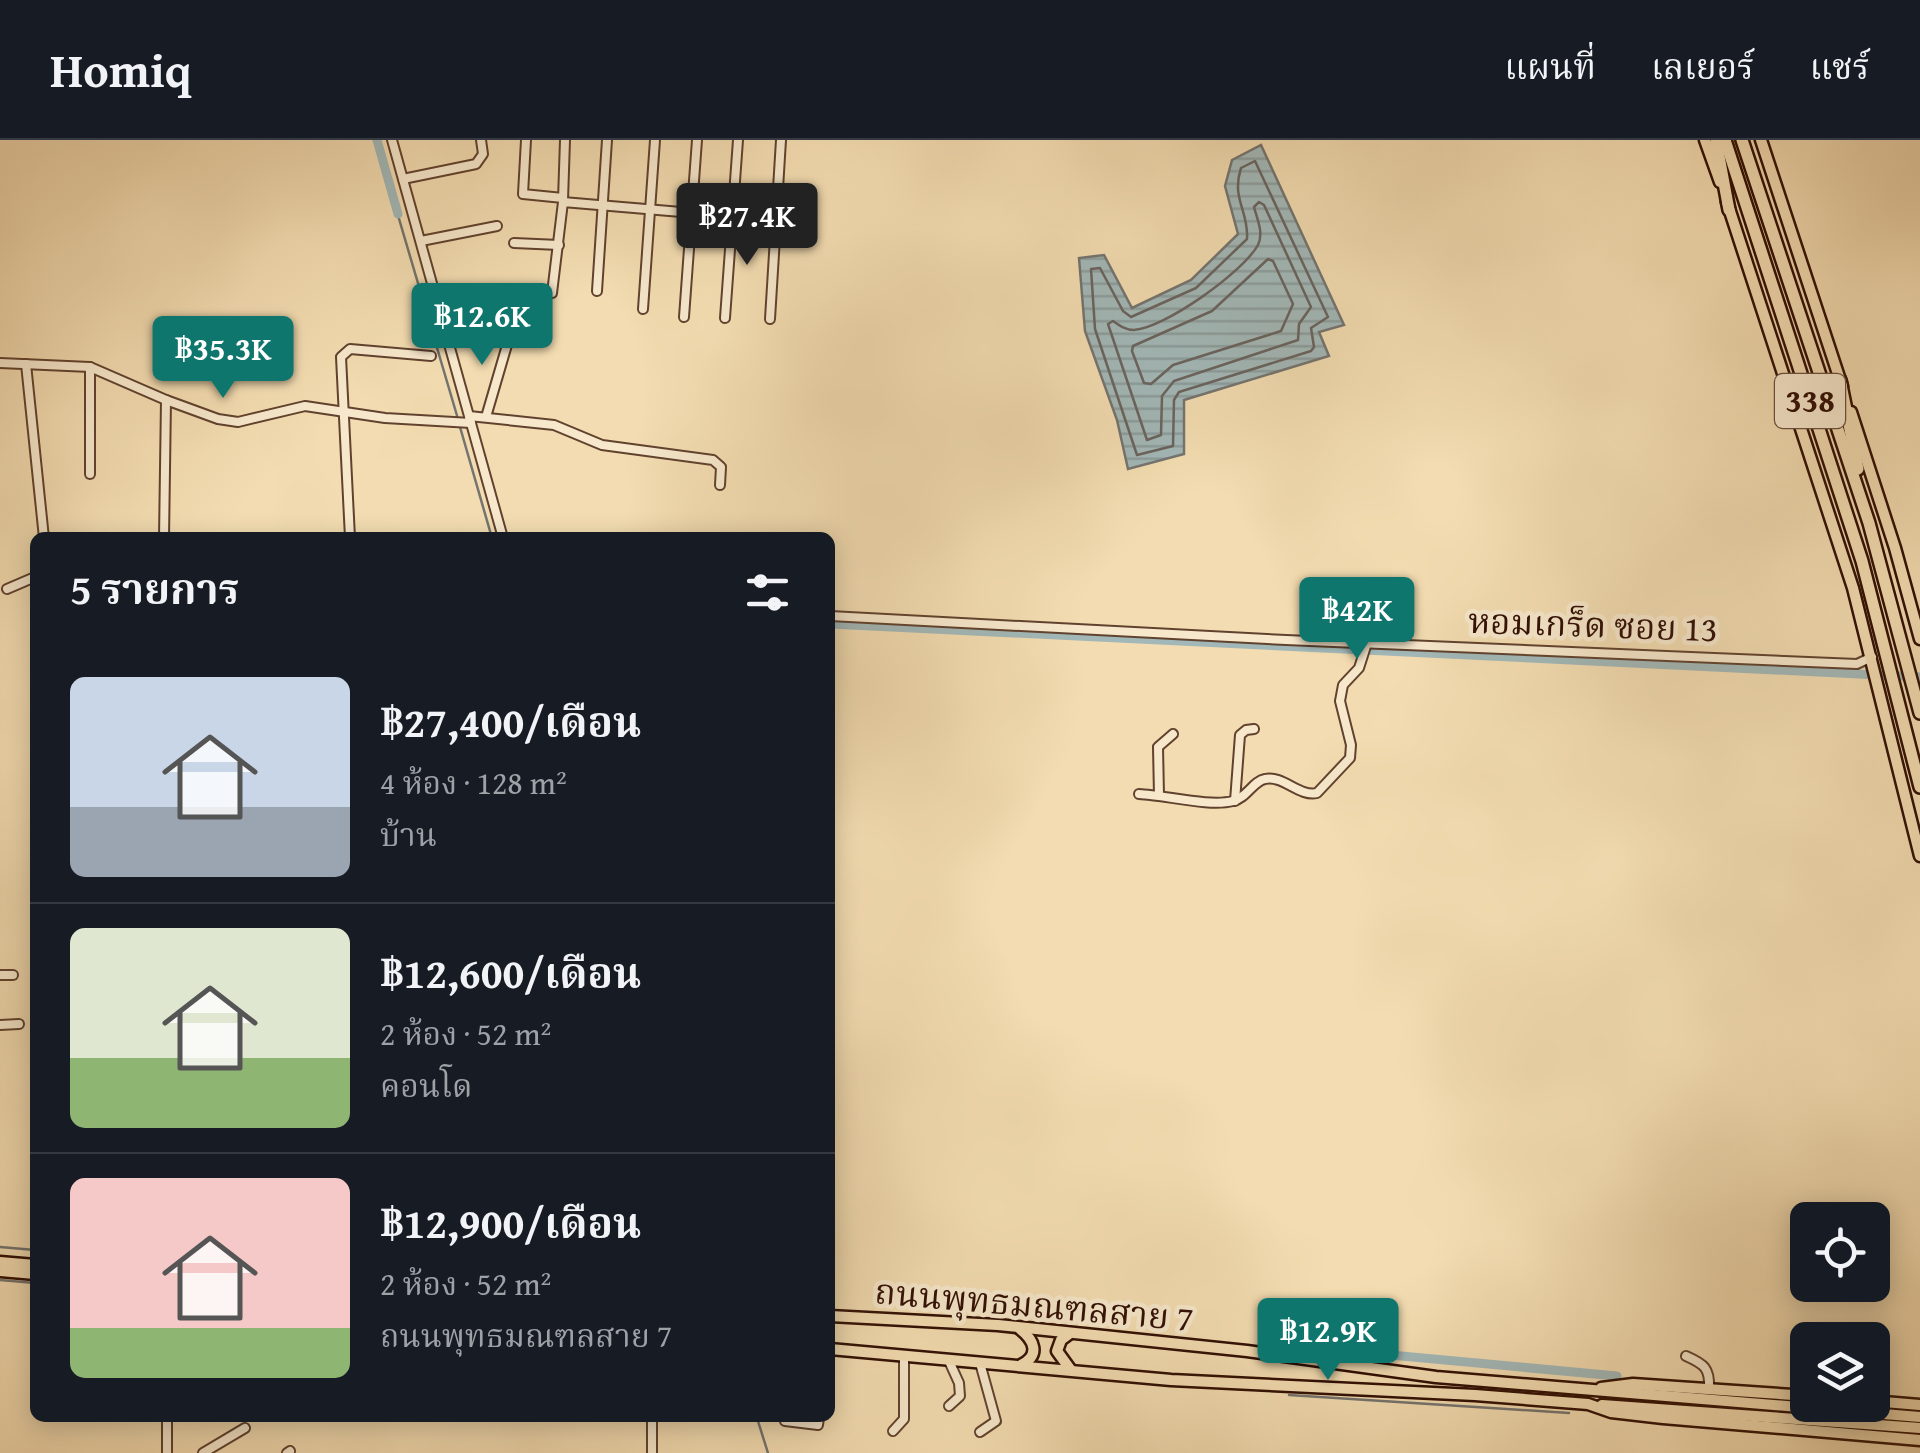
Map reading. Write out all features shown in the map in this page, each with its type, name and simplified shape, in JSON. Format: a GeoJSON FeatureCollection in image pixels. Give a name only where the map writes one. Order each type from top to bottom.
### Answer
{"type":"FeatureCollection","features":[{"type":"Feature","properties":{"kind":"highway"},"geometry":{"type":"LineString","coordinates":[[1716,140],[1730,210]]}},
{"type":"Feature","properties":{"kind":"highway","name":"338"},"geometry":{"type":"LineString","coordinates":[[1725,140],[1857,545],[1920,787]]}},
{"type":"Feature","properties":{"kind":"highway","name":"338"},"geometry":{"type":"LineString","coordinates":[[1742,140],[1869,522],[1920,713]]}},
{"type":"Feature","properties":{"kind":"highway"},"geometry":{"type":"LineString","coordinates":[[1840,380],[1869,522]]}},
{"type":"Feature","properties":{"kind":"main road"},"geometry":{"type":"LineString","coordinates":[[1705,140],[1835,528],[1920,856]]}},
{"type":"Feature","properties":{"kind":"main road"},"geometry":{"type":"LineString","coordinates":[[1762,140],[1896,548],[1920,639]]}},
{"type":"Feature","properties":{"kind":"main road"},"geometry":{"type":"LineString","coordinates":[[0,1262],[30,1265]]}},
{"type":"Feature","properties":{"kind":"main road"},"geometry":{"type":"LineString","coordinates":[[0,1271],[30,1274]]}},
{"type":"Feature","properties":{"kind":"main road","name":"ถนนพุทธมณฑลสาย 7"},"geometry":{"type":"LineString","coordinates":[[835,1316],[1019,1328],[1247,1351],[1436,1377],[1790,1411]]}},
{"type":"Feature","properties":{"kind":"main road"},"geometry":{"type":"LineString","coordinates":[[1018,1366],[1032,1355],[1034,1346],[1019,1328]]}},
{"type":"Feature","properties":{"kind":"main road"},"geometry":{"type":"LineString","coordinates":[[1068,1334],[1057,1351],[1070,1370]]}},
{"type":"Feature","properties":{"kind":"main road","name":"ถนนพุทธมณฑลสาย 7"},"geometry":{"type":"LineString","coordinates":[[835,1349],[1171,1380],[1475,1394],[1596,1406]]}},
{"type":"Feature","properties":{"kind":"main road"},"geometry":{"type":"LineString","coordinates":[[1596,1390],[1624,1384],[1790,1395]]}},
{"type":"Feature","properties":{"kind":"main road"},"geometry":{"type":"LineString","coordinates":[[1890,1403],[1920,1405]]}},
{"type":"Feature","properties":{"kind":"main road"},"geometry":{"type":"LineString","coordinates":[[1596,1406],[1790,1413]]}},
{"type":"Feature","properties":{"kind":"main road"},"geometry":{"type":"LineString","coordinates":[[1596,1406],[1611,1412],[1679,1420],[1920,1440]]}},
{"type":"Feature","properties":{"kind":"main road"},"geometry":{"type":"LineString","coordinates":[[1890,1416],[1920,1417]]}},
{"type":"Feature","properties":{"kind":"main road"},"geometry":{"type":"LineString","coordinates":[[1878,1422],[1920,1428]]}},
{"type":"Feature","properties":{"kind":"street"},"geometry":{"type":"LineString","coordinates":[[392,140],[501,532]]}},
{"type":"Feature","properties":{"kind":"street"},"geometry":{"type":"LineString","coordinates":[[403,179],[476,164],[483,154],[481,140]]}},
{"type":"Feature","properties":{"kind":"street"},"geometry":{"type":"LineString","coordinates":[[526,140],[523,194],[602,206],[693,213],[734,204],[776,205]]}},
{"type":"Feature","properties":{"kind":"street"},"geometry":{"type":"LineString","coordinates":[[440,310],[508,295],[552,292],[566,140]]}},
{"type":"Feature","properties":{"kind":"street"},"geometry":{"type":"LineString","coordinates":[[597,291],[607,140]]}},
{"type":"Feature","properties":{"kind":"street"},"geometry":{"type":"LineString","coordinates":[[644,309],[655,140]]}},
{"type":"Feature","properties":{"kind":"street"},"geometry":{"type":"LineString","coordinates":[[684,317],[697,140]]}},
{"type":"Feature","properties":{"kind":"street"},"geometry":{"type":"LineString","coordinates":[[724,318],[738,140]]}},
{"type":"Feature","properties":{"kind":"street"},"geometry":{"type":"LineString","coordinates":[[770,319],[781,140]]}},
{"type":"Feature","properties":{"kind":"street"},"geometry":{"type":"LineString","coordinates":[[713,211],[732,216]]}},
{"type":"Feature","properties":{"kind":"street"},"geometry":{"type":"LineString","coordinates":[[421,241],[497,226]]}},
{"type":"Feature","properties":{"kind":"street"},"geometry":{"type":"LineString","coordinates":[[514,243],[558,246]]}},
{"type":"Feature","properties":{"kind":"street"},"geometry":{"type":"LineString","coordinates":[[486,418],[512,328]]}},
{"type":"Feature","properties":{"kind":"street"},"geometry":{"type":"LineString","coordinates":[[350,532],[343,352],[431,356]]}},
{"type":"Feature","properties":{"kind":"street"},"geometry":{"type":"LineString","coordinates":[[0,363],[90,367],[218,420],[238,422],[293,406],[450,424],[486,418],[554,425],[602,445],[713,460],[721,468],[720,485]]}},
{"type":"Feature","properties":{"kind":"street"},"geometry":{"type":"LineString","coordinates":[[26,364],[43,532]]}},
{"type":"Feature","properties":{"kind":"street"},"geometry":{"type":"LineString","coordinates":[[90,367],[90,474]]}},
{"type":"Feature","properties":{"kind":"street"},"geometry":{"type":"LineString","coordinates":[[164,532],[166,400]]}},
{"type":"Feature","properties":{"kind":"street"},"geometry":{"type":"LineString","coordinates":[[7,589],[30,579]]}},
{"type":"Feature","properties":{"kind":"street","name":"หอมเกร็ด ซอย 13"},"geometry":{"type":"LineString","coordinates":[[835,616],[1365,649],[1873,663]]}},
{"type":"Feature","properties":{"kind":"street"},"geometry":{"type":"LineString","coordinates":[[1139,794],[1235,801],[1264,778],[1314,794],[1348,763],[1351,745],[1340,701],[1342,684],[1359,668],[1365,649]]}},
{"type":"Feature","properties":{"kind":"street"},"geometry":{"type":"LineString","coordinates":[[1235,801],[1240,735],[1254,728]]}},
{"type":"Feature","properties":{"kind":"street"},"geometry":{"type":"LineString","coordinates":[[1159,795],[1158,747],[1173,734]]}},
{"type":"Feature","properties":{"kind":"street"},"geometry":{"type":"LineString","coordinates":[[0,975],[14,975]]}},
{"type":"Feature","properties":{"kind":"street"},"geometry":{"type":"LineString","coordinates":[[0,1025],[20,1024]]}},
{"type":"Feature","properties":{"kind":"street"},"geometry":{"type":"LineString","coordinates":[[893,1431],[904,1419],[904,1356]]}},
{"type":"Feature","properties":{"kind":"street"},"geometry":{"type":"LineString","coordinates":[[1686,1356],[1709,1371],[1709,1388]]}},
{"type":"Feature","properties":{"kind":"street"},"geometry":{"type":"LineString","coordinates":[[948,1406],[960,1396],[949,1361]]}},
{"type":"Feature","properties":{"kind":"street"},"geometry":{"type":"LineString","coordinates":[[980,1363],[996,1421],[980,1432]]}},
{"type":"Feature","properties":{"kind":"street"},"geometry":{"type":"LineString","coordinates":[[167,1453],[168,1422]]}},
{"type":"Feature","properties":{"kind":"street"},"geometry":{"type":"LineString","coordinates":[[652,1422],[652,1453]]}},
{"type":"Feature","properties":{"kind":"street"},"geometry":{"type":"LineString","coordinates":[[793,1422],[818,1422]]}},
{"type":"Feature","properties":{"kind":"street"},"geometry":{"type":"LineString","coordinates":[[204,1453],[245,1428]]}},
{"type":"Feature","properties":{"kind":"water"},"geometry":{"type":"Polygon","coordinates":[[[1261,145],[1344,325],[1319,332],[1329,356],[1184,400],[1184,454],[1128,469],[1117,420],[1085,331],[1079,258],[1104,255],[1132,308],[1191,280],[1238,234],[1225,186],[1232,160],[1261,145]]]}},
{"type":"Feature","properties":{"kind":"waterway"},"geometry":{"type":"LineString","coordinates":[[377,140],[398,214]]}},
{"type":"Feature","properties":{"kind":"waterway"},"geometry":{"type":"LineString","coordinates":[[392,195],[458,419]]}},
{"type":"Feature","properties":{"kind":"waterway"},"geometry":{"type":"LineString","coordinates":[[460,427],[490,532]]}},
{"type":"Feature","properties":{"kind":"waterway"},"geometry":{"type":"LineString","coordinates":[[835,624],[1920,677]]}},
{"type":"Feature","properties":{"kind":"waterway"},"geometry":{"type":"LineString","coordinates":[[0,1247],[30,1250]]}},
{"type":"Feature","properties":{"kind":"waterway"},"geometry":{"type":"LineString","coordinates":[[0,1280],[30,1283]]}},
{"type":"Feature","properties":{"kind":"waterway"},"geometry":{"type":"LineString","coordinates":[[1293,1346],[1617,1376]]}},
{"type":"Feature","properties":{"kind":"waterway"},"geometry":{"type":"LineString","coordinates":[[1289,1395],[1569,1413]]}},
{"type":"Feature","properties":{"kind":"waterway"},"geometry":{"type":"LineString","coordinates":[[758,1422],[768,1453]]}}]}
